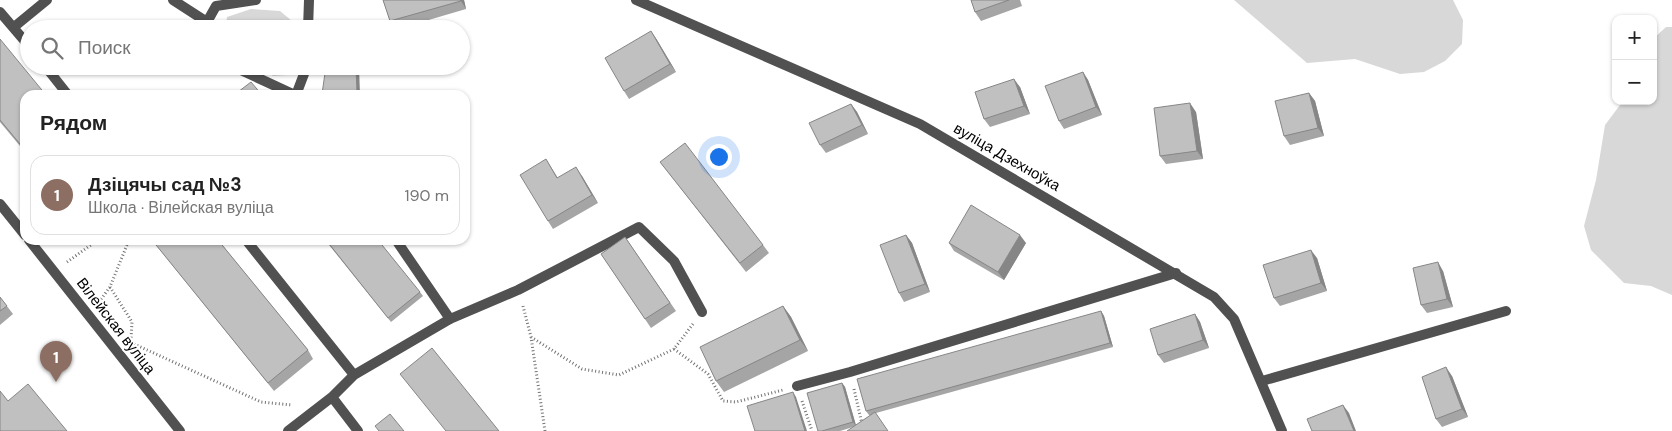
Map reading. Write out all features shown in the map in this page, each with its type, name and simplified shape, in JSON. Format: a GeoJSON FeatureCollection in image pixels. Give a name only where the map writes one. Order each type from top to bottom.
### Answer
{"type":"FeatureCollection","features":[{"type":"Feature","properties":{"kind":"street"},"geometry":{"type":"LineString","coordinates":[[23,20],[47,0]]}},
{"type":"Feature","properties":{"kind":"street"},"geometry":{"type":"LineString","coordinates":[[173,0],[200,20]]}},
{"type":"Feature","properties":{"kind":"street"},"geometry":{"type":"LineString","coordinates":[[210,20],[216,6],[256,0]]}},
{"type":"Feature","properties":{"kind":"street"},"geometry":{"type":"LineString","coordinates":[[308,20],[309,0]]}},
{"type":"Feature","properties":{"kind":"street","name":"вуліца Дзехноўка"},"geometry":{"type":"LineString","coordinates":[[636,0],[920,124],[1214,297],[1234,319],[1282,431]]}},
{"type":"Feature","properties":{"kind":"street"},"geometry":{"type":"LineString","coordinates":[[0,12],[20,35]]}},
{"type":"Feature","properties":{"kind":"street"},"geometry":{"type":"LineString","coordinates":[[14,27],[20,22]]}},
{"type":"Feature","properties":{"kind":"street"},"geometry":{"type":"LineString","coordinates":[[52,75],[64,90]]}},
{"type":"Feature","properties":{"kind":"street"},"geometry":{"type":"LineString","coordinates":[[252,75],[285,90]]}},
{"type":"Feature","properties":{"kind":"street"},"geometry":{"type":"LineString","coordinates":[[298,90],[304,75]]}},
{"type":"Feature","properties":{"kind":"street"},"geometry":{"type":"LineString","coordinates":[[0,204],[20,229]]}},
{"type":"Feature","properties":{"kind":"street"},"geometry":{"type":"LineString","coordinates":[[288,431],[332,397],[354,375],[450,319],[518,290],[639,227],[674,261],[702,312]]}},
{"type":"Feature","properties":{"kind":"street","name":"Вілейская вуліца"},"geometry":{"type":"LineString","coordinates":[[33,245],[180,431]]}},
{"type":"Feature","properties":{"kind":"street"},"geometry":{"type":"LineString","coordinates":[[250,245],[354,375]]}},
{"type":"Feature","properties":{"kind":"street"},"geometry":{"type":"LineString","coordinates":[[399,245],[450,319]]}},
{"type":"Feature","properties":{"kind":"street"},"geometry":{"type":"LineString","coordinates":[[797,386],[850,372],[1176,273]]}},
{"type":"Feature","properties":{"kind":"street"},"geometry":{"type":"LineString","coordinates":[[1262,381],[1506,311]]}},
{"type":"Feature","properties":{"kind":"street"},"geometry":{"type":"LineString","coordinates":[[332,397],[358,431]]}},
{"type":"Feature","properties":{"kind":"path"},"geometry":{"type":"LineString","coordinates":[[54,272],[91,245]]}},
{"type":"Feature","properties":{"kind":"path"},"geometry":{"type":"LineString","coordinates":[[127,245],[110,287],[132,322],[130,342]]}},
{"type":"Feature","properties":{"kind":"path"},"geometry":{"type":"LineString","coordinates":[[518,290],[531,337],[545,431]]}},
{"type":"Feature","properties":{"kind":"path"},"geometry":{"type":"LineString","coordinates":[[531,337],[582,369],[619,375],[674,348],[702,312]]}},
{"type":"Feature","properties":{"kind":"path"},"geometry":{"type":"LineString","coordinates":[[99,327],[261,402],[318,408]]}},
{"type":"Feature","properties":{"kind":"path"},"geometry":{"type":"LineString","coordinates":[[674,348],[708,374],[723,401],[736,402],[797,386],[812,431]]}},
{"type":"Feature","properties":{"kind":"path"},"geometry":{"type":"LineString","coordinates":[[850,372],[863,427]]}},
{"type":"Feature","properties":{"kind":"shaded area"},"geometry":{"type":"Polygon","coordinates":[[[1234,0],[1453,0],[1463,20],[1462,44],[1445,61],[1424,72],[1400,74],[1355,59],[1307,63],[1234,0]]]}},
{"type":"Feature","properties":{"kind":"shaded area"},"geometry":{"type":"Polygon","coordinates":[[[251,9],[280,11],[291,20],[226,20],[227,17],[251,9]]]}},
{"type":"Feature","properties":{"kind":"shaded area"},"geometry":{"type":"Polygon","coordinates":[[[1666,27],[1672,27],[1672,295],[1651,286],[1624,283],[1591,250],[1584,226],[1596,180],[1605,125],[1620,105],[1657,105],[1657,35],[1666,27]]]}},
{"type":"Feature","properties":{"kind":"building"},"geometry":{"type":"Polygon","coordinates":[[[383,0],[461,1],[394,20],[390,20],[383,0]]]}},
{"type":"Feature","properties":{"kind":"building"},"geometry":{"type":"Polygon","coordinates":[[[971,0],[1009,0],[975,12],[971,0]]]}},
{"type":"Feature","properties":{"kind":"building"},"geometry":{"type":"Polygon","coordinates":[[[651,31],[670,64],[624,91],[605,58],[651,31]]]}},
{"type":"Feature","properties":{"kind":"building"},"geometry":{"type":"Polygon","coordinates":[[[0,39],[20,63],[20,75],[30,75],[42,90],[20,90],[20,144],[0,120],[0,39]]]}},
{"type":"Feature","properties":{"kind":"building"},"geometry":{"type":"Polygon","coordinates":[[[1083,72],[1096,107],[1059,121],[1045,86],[1083,72]]]}},
{"type":"Feature","properties":{"kind":"building"},"geometry":{"type":"Polygon","coordinates":[[[325,75],[356,75],[357,90],[323,90],[325,75]]]}},
{"type":"Feature","properties":{"kind":"building"},"geometry":{"type":"Polygon","coordinates":[[[1014,79],[1024,106],[984,119],[975,92],[1014,79]]]}},
{"type":"Feature","properties":{"kind":"building"},"geometry":{"type":"Polygon","coordinates":[[[251,82],[258,90],[241,90],[251,82]]]}},
{"type":"Feature","properties":{"kind":"building"},"geometry":{"type":"Polygon","coordinates":[[[1309,93],[1318,128],[1284,136],[1275,101],[1309,93]]]}},
{"type":"Feature","properties":{"kind":"building"},"geometry":{"type":"Polygon","coordinates":[[[1190,103],[1197,151],[1160,156],[1154,108],[1190,103]]]}},
{"type":"Feature","properties":{"kind":"building"},"geometry":{"type":"Polygon","coordinates":[[[851,104],[862,125],[820,145],[809,123],[851,104]]]}},
{"type":"Feature","properties":{"kind":"building"},"geometry":{"type":"Polygon","coordinates":[[[685,143],[763,245],[740,263],[660,162],[685,143]]]}},
{"type":"Feature","properties":{"kind":"building"},"geometry":{"type":"Polygon","coordinates":[[[546,159],[557,178],[576,167],[592,195],[548,221],[520,175],[546,159]]]}},
{"type":"Feature","properties":{"kind":"building"},"geometry":{"type":"Polygon","coordinates":[[[971,205],[1020,235],[998,272],[949,243],[971,205]]]}},
{"type":"Feature","properties":{"kind":"building"},"geometry":{"type":"Polygon","coordinates":[[[906,235],[925,284],[899,293],[880,245],[906,235]]]}},
{"type":"Feature","properties":{"kind":"building"},"geometry":{"type":"Polygon","coordinates":[[[625,237],[670,303],[645,319],[601,254],[625,237]]]}},
{"type":"Feature","properties":{"kind":"building"},"geometry":{"type":"Polygon","coordinates":[[[156,245],[222,245],[308,350],[268,383],[156,245]]]}},
{"type":"Feature","properties":{"kind":"building"},"geometry":{"type":"Polygon","coordinates":[[[330,245],[382,245],[420,292],[388,318],[330,245]]]}},
{"type":"Feature","properties":{"kind":"building"},"geometry":{"type":"Polygon","coordinates":[[[1311,250],[1321,283],[1274,298],[1263,265],[1311,250]]]}},
{"type":"Feature","properties":{"kind":"building"},"geometry":{"type":"Polygon","coordinates":[[[1438,262],[1447,299],[1421,305],[1413,268],[1438,262]]]}},
{"type":"Feature","properties":{"kind":"building"},"geometry":{"type":"Polygon","coordinates":[[[0,297],[7,306],[0,311],[0,297]]]}},
{"type":"Feature","properties":{"kind":"building"},"geometry":{"type":"Polygon","coordinates":[[[783,306],[800,340],[716,381],[700,347],[783,306]]]}},
{"type":"Feature","properties":{"kind":"building"},"geometry":{"type":"Polygon","coordinates":[[[1101,311],[1110,343],[866,411],[857,379],[1101,311]]]}},
{"type":"Feature","properties":{"kind":"building"},"geometry":{"type":"Polygon","coordinates":[[[1195,314],[1203,340],[1158,355],[1150,329],[1195,314]]]}},
{"type":"Feature","properties":{"kind":"building"},"geometry":{"type":"Polygon","coordinates":[[[432,348],[499,431],[446,431],[400,374],[432,348]]]}},
{"type":"Feature","properties":{"kind":"building"},"geometry":{"type":"Polygon","coordinates":[[[1446,367],[1462,409],[1436,419],[1422,377],[1446,367]]]}},
{"type":"Feature","properties":{"kind":"building"},"geometry":{"type":"Polygon","coordinates":[[[842,383],[853,422],[818,431],[807,393],[842,383]]]}},
{"type":"Feature","properties":{"kind":"building"},"geometry":{"type":"Polygon","coordinates":[[[28,384],[67,431],[0,431],[0,391],[8,401],[28,384]]]}},
{"type":"Feature","properties":{"kind":"building"},"geometry":{"type":"Polygon","coordinates":[[[793,392],[805,431],[755,431],[747,406],[793,392]]]}},
{"type":"Feature","properties":{"kind":"building"},"geometry":{"type":"Polygon","coordinates":[[[1343,405],[1354,431],[1312,431],[1307,419],[1343,405]]]}},
{"type":"Feature","properties":{"kind":"building"},"geometry":{"type":"Polygon","coordinates":[[[875,412],[888,431],[847,431],[875,412]]]}},
{"type":"Feature","properties":{"kind":"building"},"geometry":{"type":"Polygon","coordinates":[[[390,414],[404,431],[379,431],[375,426],[390,414]]]}},
{"type":"Feature","properties":{"kind":"place","name":"Дзіцячы сад №3"},"geometry":{"type":"Point","coordinates":[56,382]}}]}
